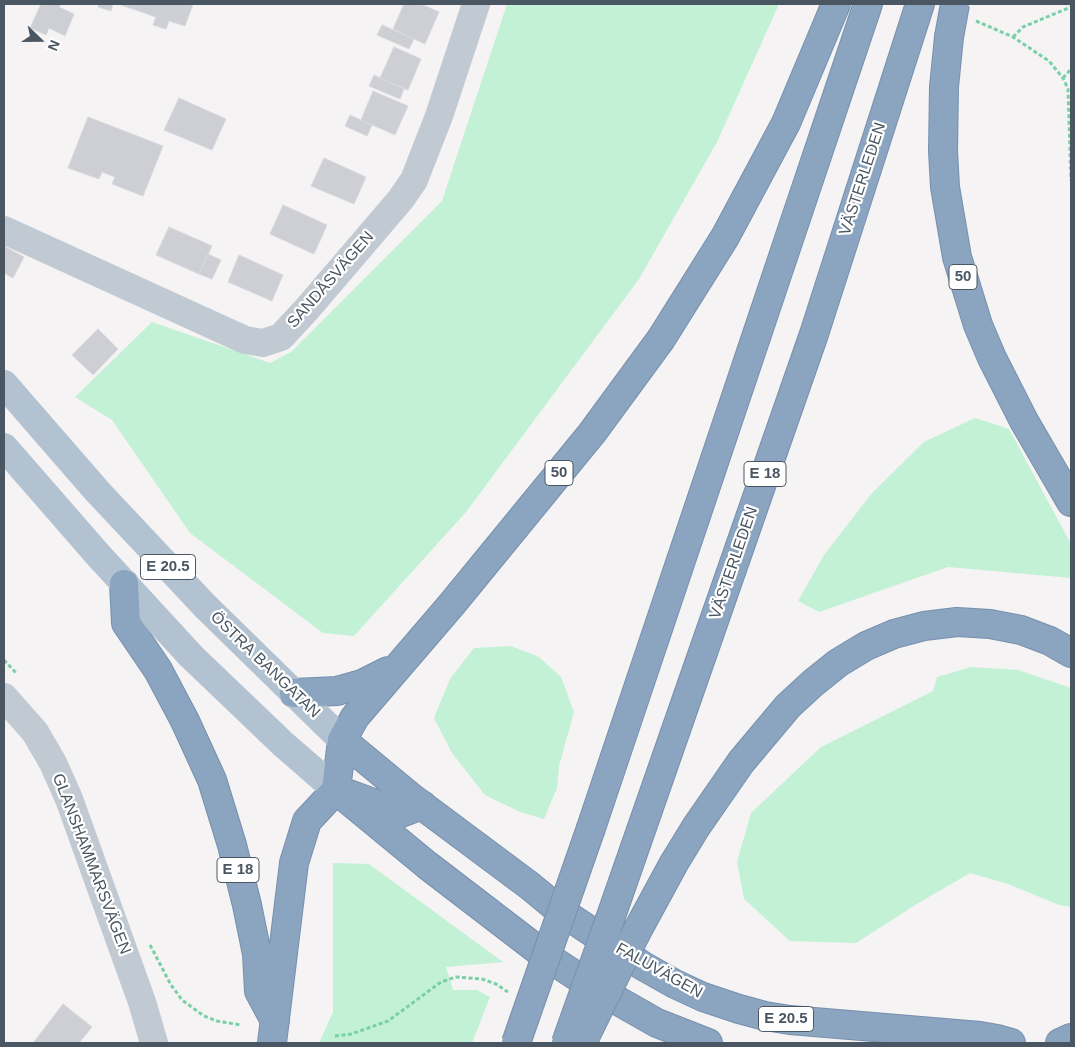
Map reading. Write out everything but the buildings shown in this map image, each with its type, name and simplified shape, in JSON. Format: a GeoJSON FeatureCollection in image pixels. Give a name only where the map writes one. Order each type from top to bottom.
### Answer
{"type":"FeatureCollection","features":[{"type":"Feature","properties":{"kind":"highway","name":"50"},"geometry":{"type":"LineString","coordinates":[[336,790],[342,740],[359,710],[452,604],[586,441],[638,372],[704,272],[786,123],[836,4]]}},
{"type":"Feature","properties":{"kind":"highway","name":"50"},"geometry":{"type":"LineString","coordinates":[[955,4],[949,37],[944,96],[943,151],[945,187],[957,257],[973,308],[992,358],[1024,421],[1071,502]]}},
{"type":"Feature","properties":{"kind":"highway"},"geometry":{"type":"LineString","coordinates":[[516,1043],[547,949],[591,828],[867,8]]}},
{"type":"Feature","properties":{"kind":"highway","name":"VÄSTERLEDEN"},"geometry":{"type":"LineString","coordinates":[[566,1043],[810,343],[916,15]]}},
{"type":"Feature","properties":{"kind":"highway","name":"E 18"},"geometry":{"type":"LineString","coordinates":[[124,584],[126,623],[158,670],[185,721],[212,780],[232,845],[247,905],[257,954],[259,991],[274,1032]]}},
{"type":"Feature","properties":{"kind":"highway"},"geometry":{"type":"LineString","coordinates":[[582,1043],[636,932],[687,841],[741,762],[788,706],[813,682],[838,663],[866,646],[894,634],[924,626],[957,622],[990,624],[1021,630],[1050,641],[1071,653]]}},
{"type":"Feature","properties":{"kind":"highway"},"geometry":{"type":"LineString","coordinates":[[294,693],[337,691],[362,684],[396,667]]}},
{"type":"Feature","properties":{"kind":"highway","name":"ÖSTRA BANGATAN"},"geometry":{"type":"LineString","coordinates":[[342,740],[422,805],[559,910]]}},
{"type":"Feature","properties":{"kind":"highway"},"geometry":{"type":"LineString","coordinates":[[336,790],[372,801],[401,813],[422,805]]}},
{"type":"Feature","properties":{"kind":"highway","name":"E 18"},"geometry":{"type":"LineString","coordinates":[[274,1032],[294,864],[307,821],[336,790]]}},
{"type":"Feature","properties":{"kind":"highway","name":"E 20.5"},"geometry":{"type":"LineString","coordinates":[[336,790],[427,865],[547,949],[590,985],[657,1022],[708,1043]]}},
{"type":"Feature","properties":{"kind":"highway","name":"FALUVÄGEN"},"geometry":{"type":"LineString","coordinates":[[559,910],[643,966],[675,984],[703,997],[740,1009],[790,1020],[980,1036],[1000,1043]]}},
{"type":"Feature","properties":{"kind":"highway"},"geometry":{"type":"LineString","coordinates":[[1060,1043],[1071,1038]]}},
{"type":"Feature","properties":{"kind":"main road","name":"ÖSTRA BANGATAN"},"geometry":{"type":"LineString","coordinates":[[4,384],[97,490],[205,606],[342,740]]}},
{"type":"Feature","properties":{"kind":"main road","name":"E 20.5"},"geometry":{"type":"LineString","coordinates":[[4,447],[124,584],[191,656],[283,744],[336,790]]}},
{"type":"Feature","properties":{"kind":"street","name":"SANDÅSVÄGEN"},"geometry":{"type":"LineString","coordinates":[[4,230],[246,340],[263,343],[281,337],[401,199],[414,180],[439,116],[476,4]]}},
{"type":"Feature","properties":{"kind":"street","name":"GLANSHAMMARSVÄGEN"},"geometry":{"type":"LineString","coordinates":[[4,696],[35,732],[53,763],[70,800],[142,1002],[154,1043]]}},
{"type":"Feature","properties":{"kind":"path"},"geometry":{"type":"LineString","coordinates":[[1013,37],[1023,27],[1071,7]]}},
{"type":"Feature","properties":{"kind":"path"},"geometry":{"type":"LineString","coordinates":[[975,21],[1013,37],[1049,61],[1063,78],[1068,89],[1071,181]]}},
{"type":"Feature","properties":{"kind":"path"},"geometry":{"type":"LineString","coordinates":[[1063,78],[1071,69]]}},
{"type":"Feature","properties":{"kind":"path"},"geometry":{"type":"LineString","coordinates":[[335,1036],[352,1034],[388,1021],[441,982],[456,977],[482,979],[496,984],[509,993]]}},
{"type":"Feature","properties":{"kind":"green space"},"geometry":{"type":"Polygon","coordinates":[[[507,4],[779,4],[717,142],[639,279],[466,512],[354,636],[323,633],[190,533],[112,420],[75,397],[152,322],[270,363],[291,352],[442,201],[507,4]]]}},
{"type":"Feature","properties":{"kind":"green space"},"geometry":{"type":"Polygon","coordinates":[[[975,418],[1009,429],[1071,544],[1071,578],[948,567],[819,612],[798,601],[824,555],[872,493],[924,442],[975,418]]]}},
{"type":"Feature","properties":{"kind":"green space"},"geometry":{"type":"Polygon","coordinates":[[[511,646],[539,657],[561,677],[574,712],[559,766],[557,788],[544,819],[520,812],[485,795],[452,753],[434,718],[450,679],[474,648],[511,646]]]}},
{"type":"Feature","properties":{"kind":"green space"},"geometry":{"type":"Polygon","coordinates":[[[971,667],[1018,670],[1071,688],[1071,907],[1059,905],[1008,884],[970,873],[856,943],[790,941],[744,899],[737,862],[751,813],[821,747],[933,691],[937,677],[971,667]]]}},
{"type":"Feature","properties":{"kind":"green space"},"geometry":{"type":"Polygon","coordinates":[[[333,863],[369,864],[503,962],[446,967],[453,990],[477,990],[490,997],[472,1043],[319,1043],[333,1012],[333,863]]]}}]}
